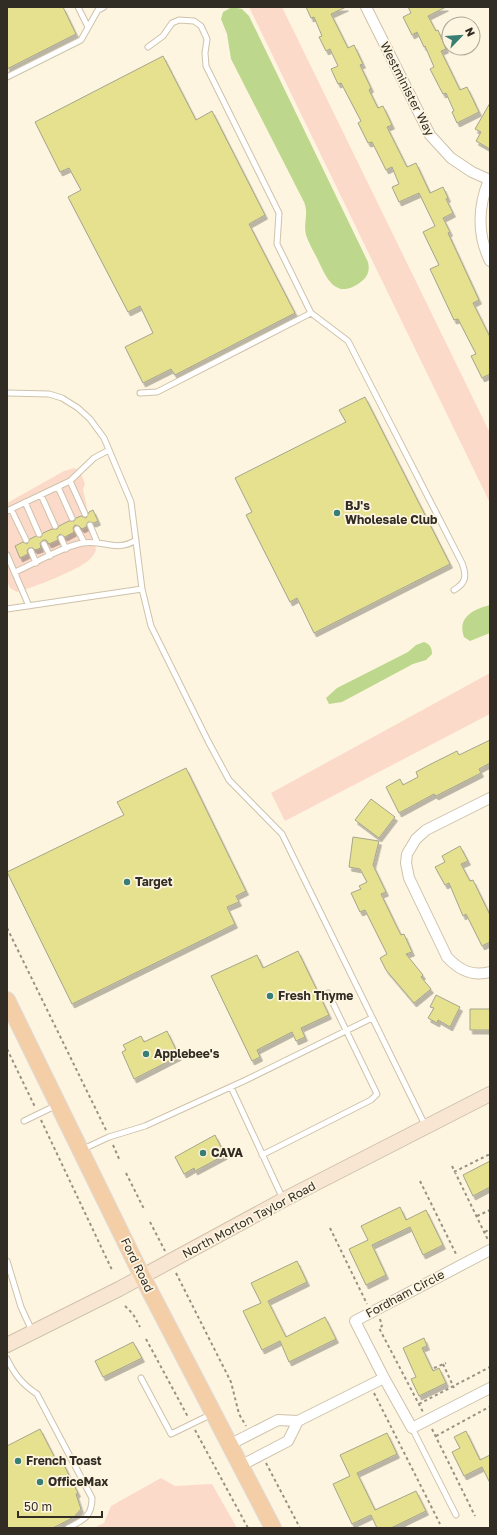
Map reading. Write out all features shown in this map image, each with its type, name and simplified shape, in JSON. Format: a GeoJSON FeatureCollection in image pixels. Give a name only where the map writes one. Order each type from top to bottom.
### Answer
{"type":"FeatureCollection","features":[{"type":"Feature","properties":{"kind":"main road","name":"Ford Road"},"geometry":{"type":"LineString","coordinates":[[7,1000],[142,1276],[272,1528]]}},
{"type":"Feature","properties":{"kind":"street","name":"Westminister Way"},"geometry":{"type":"LineString","coordinates":[[366,7],[430,135],[451,158],[472,172],[490,180],[482,200],[480,217],[481,235],[490,261]]}},
{"type":"Feature","properties":{"kind":"street"},"geometry":{"type":"LineString","coordinates":[[490,798],[426,830],[416,839],[407,854],[406,863],[409,878],[447,957],[454,965],[466,972],[479,974],[490,972]]}},
{"type":"Feature","properties":{"kind":"street","name":"North Morton Taylor Road"},"geometry":{"type":"LineString","coordinates":[[7,1345],[170,1262],[283,1200],[490,1094]]}},
{"type":"Feature","properties":{"kind":"street","name":"Fordham Circle"},"geometry":{"type":"LineString","coordinates":[[412,1428],[384,1378],[355,1320],[487,1246]]}},
{"type":"Feature","properties":{"kind":"street"},"geometry":{"type":"LineString","coordinates":[[229,1444],[278,1420],[298,1421],[384,1378]]}},
{"type":"Feature","properties":{"kind":"street"},"geometry":{"type":"LineString","coordinates":[[412,1428],[490,1388]]}},
{"type":"Feature","properties":{"kind":"street"},"geometry":{"type":"LineString","coordinates":[[240,1466],[288,1441],[298,1421]]}},
{"type":"Feature","properties":{"kind":"lane"},"geometry":{"type":"LineString","coordinates":[[78,7],[88,27]]}},
{"type":"Feature","properties":{"kind":"lane"},"geometry":{"type":"LineString","coordinates":[[7,77],[81,40],[98,10],[104,7]]}},
{"type":"Feature","properties":{"kind":"lane"},"geometry":{"type":"LineString","coordinates":[[148,47],[163,36],[172,24],[179,20],[194,21],[206,32],[206,66],[279,213],[277,244],[311,313],[348,341],[352,348],[465,572],[466,580],[461,586],[454,590]]}},
{"type":"Feature","properties":{"kind":"lane"},"geometry":{"type":"LineString","coordinates":[[140,393],[157,392],[311,313]]}},
{"type":"Feature","properties":{"kind":"lane"},"geometry":{"type":"LineString","coordinates":[[7,393],[49,394],[62,398],[78,408],[90,419],[104,438],[131,502],[142,589],[150,626],[229,780],[282,834],[426,1128]]}},
{"type":"Feature","properties":{"kind":"lane"},"geometry":{"type":"LineString","coordinates":[[26,540],[9,510],[70,481],[94,458],[109,450]]}},
{"type":"Feature","properties":{"kind":"lane"},"geometry":{"type":"LineString","coordinates":[[70,481],[85,514]]}},
{"type":"Feature","properties":{"kind":"lane"},"geometry":{"type":"LineString","coordinates":[[58,487],[72,518]]}},
{"type":"Feature","properties":{"kind":"lane"},"geometry":{"type":"LineString","coordinates":[[41,495],[55,526]]}},
{"type":"Feature","properties":{"kind":"lane"},"geometry":{"type":"LineString","coordinates":[[25,502],[39,534]]}},
{"type":"Feature","properties":{"kind":"lane"},"geometry":{"type":"LineString","coordinates":[[90,525],[97,542]]}},
{"type":"Feature","properties":{"kind":"lane"},"geometry":{"type":"LineString","coordinates":[[78,529],[84,542]]}},
{"type":"Feature","properties":{"kind":"lane"},"geometry":{"type":"LineString","coordinates":[[61,538],[66,549]]}},
{"type":"Feature","properties":{"kind":"lane"},"geometry":{"type":"LineString","coordinates":[[15,572],[84,542],[97,542],[117,547],[128,545],[136,540]]}},
{"type":"Feature","properties":{"kind":"lane"},"geometry":{"type":"LineString","coordinates":[[44,544],[50,556]]}},
{"type":"Feature","properties":{"kind":"lane"},"geometry":{"type":"LineString","coordinates":[[31,551],[36,563]]}},
{"type":"Feature","properties":{"kind":"lane"},"geometry":{"type":"LineString","coordinates":[[7,555],[29,606]]}},
{"type":"Feature","properties":{"kind":"lane"},"geometry":{"type":"LineString","coordinates":[[7,609],[142,589]]}},
{"type":"Feature","properties":{"kind":"lane"},"geometry":{"type":"LineString","coordinates":[[262,1155],[375,1098],[377,1094],[376,1089],[328,993]]}},
{"type":"Feature","properties":{"kind":"lane"},"geometry":{"type":"LineString","coordinates":[[80,1150],[109,1137],[145,1126],[231,1087],[372,1018]]}},
{"type":"Feature","properties":{"kind":"lane"},"geometry":{"type":"LineString","coordinates":[[231,1087],[283,1200]]}},
{"type":"Feature","properties":{"kind":"lane"},"geometry":{"type":"LineString","coordinates":[[24,1121],[58,1104]]}},
{"type":"Feature","properties":{"kind":"lane"},"geometry":{"type":"LineString","coordinates":[[7,1261],[21,1307],[33,1332]]}},
{"type":"Feature","properties":{"kind":"lane"},"geometry":{"type":"LineString","coordinates":[[7,1359],[15,1375],[22,1384],[37,1394],[92,1498],[92,1509],[86,1517],[68,1528]]}},
{"type":"Feature","properties":{"kind":"lane"},"geometry":{"type":"LineString","coordinates":[[141,1378],[172,1434],[213,1413]]}},
{"type":"Feature","properties":{"kind":"lane"},"geometry":{"type":"LineString","coordinates":[[412,1428],[456,1515]]}},
{"type":"Feature","properties":{"kind":"path"},"geometry":{"type":"LineString","coordinates":[[7,928],[106,1130]]}},
{"type":"Feature","properties":{"kind":"path"},"geometry":{"type":"LineString","coordinates":[[7,1049],[112,1270]]}},
{"type":"Feature","properties":{"kind":"path"},"geometry":{"type":"LineString","coordinates":[[113,1145],[120,1161]]}},
{"type":"Feature","properties":{"kind":"path"},"geometry":{"type":"LineString","coordinates":[[454,1172],[490,1154]]}},
{"type":"Feature","properties":{"kind":"path"},"geometry":{"type":"LineString","coordinates":[[452,1166],[489,1240],[487,1246]]}},
{"type":"Feature","properties":{"kind":"path"},"geometry":{"type":"LineString","coordinates":[[126,1173],[144,1209]]}},
{"type":"Feature","properties":{"kind":"path"},"geometry":{"type":"LineString","coordinates":[[420,1181],[457,1256],[462,1254]]}},
{"type":"Feature","properties":{"kind":"path"},"geometry":{"type":"LineString","coordinates":[[477,1216],[490,1210]]}},
{"type":"Feature","properties":{"kind":"path"},"geometry":{"type":"LineString","coordinates":[[150,1222],[231,1382],[239,1414],[251,1434]]}},
{"type":"Feature","properties":{"kind":"path"},"geometry":{"type":"LineString","coordinates":[[330,1228],[367,1304]]}},
{"type":"Feature","properties":{"kind":"path"},"geometry":{"type":"LineString","coordinates":[[485,1232],[490,1229]]}},
{"type":"Feature","properties":{"kind":"path"},"geometry":{"type":"LineString","coordinates":[[125,1306],[133,1314],[140,1327]]}},
{"type":"Feature","properties":{"kind":"path"},"geometry":{"type":"LineString","coordinates":[[379,1314],[382,1326],[379,1328],[424,1413]]}},
{"type":"Feature","properties":{"kind":"path"},"geometry":{"type":"LineString","coordinates":[[146,1339],[248,1528]]}},
{"type":"Feature","properties":{"kind":"path"},"geometry":{"type":"LineString","coordinates":[[434,1368],[446,1363]]}},
{"type":"Feature","properties":{"kind":"path"},"geometry":{"type":"LineString","coordinates":[[443,1364],[454,1387]]}},
{"type":"Feature","properties":{"kind":"path"},"geometry":{"type":"LineString","coordinates":[[419,1404],[490,1367]]}},
{"type":"Feature","properties":{"kind":"path"},"geometry":{"type":"LineString","coordinates":[[373,1392],[440,1524]]}},
{"type":"Feature","properties":{"kind":"path"},"geometry":{"type":"LineString","coordinates":[[435,1436],[489,1407]]}},
{"type":"Feature","properties":{"kind":"path"},"geometry":{"type":"LineString","coordinates":[[430,1426],[475,1516]]}},
{"type":"Feature","properties":{"kind":"path"},"geometry":{"type":"LineString","coordinates":[[262,1454],[300,1528]]}},
{"type":"Feature","properties":{"kind":"shaded area"},"geometry":{"type":"Polygon","coordinates":[[[232,7],[242,9],[249,16],[368,262],[369,270],[366,277],[353,287],[346,289],[339,288],[334,286],[329,281],[309,242],[305,231],[306,211],[304,202],[231,59],[227,34],[221,19],[223,12],[232,7]]]}},
{"type":"Feature","properties":{"kind":"shaded area"},"geometry":{"type":"Polygon","coordinates":[[[249,7],[282,7],[490,433],[490,503],[249,7]]]}},
{"type":"Feature","properties":{"kind":"shaded area"},"geometry":{"type":"Polygon","coordinates":[[[74,468],[80,471],[85,484],[83,489],[96,550],[91,558],[68,573],[34,587],[17,592],[10,588],[7,581],[7,503],[64,471],[74,468]]]}},
{"type":"Feature","properties":{"kind":"shaded area"},"geometry":{"type":"Polygon","coordinates":[[[490,605],[490,633],[470,641],[464,637],[462,630],[468,615],[478,609],[490,605]]]}},
{"type":"Feature","properties":{"kind":"shaded area"},"geometry":{"type":"Polygon","coordinates":[[[424,642],[429,645],[432,652],[426,660],[413,664],[342,702],[329,704],[326,698],[337,688],[408,652],[416,645],[424,642]]]}},
{"type":"Feature","properties":{"kind":"shaded area"},"geometry":{"type":"Polygon","coordinates":[[[490,673],[490,714],[285,821],[271,793],[490,673]]]}},
{"type":"Feature","properties":{"kind":"shaded area"},"geometry":{"type":"Polygon","coordinates":[[[161,1478],[175,1486],[212,1484],[237,1528],[94,1528],[104,1523],[111,1506],[161,1478]]]}},
{"type":"Feature","properties":{"kind":"building"},"geometry":{"type":"Polygon","coordinates":[[[7,7],[63,7],[76,34],[7,69],[7,7]]]}},
{"type":"Feature","properties":{"kind":"building"},"geometry":{"type":"Polygon","coordinates":[[[306,7],[346,7],[331,14],[348,48],[354,45],[363,64],[360,65],[371,88],[369,90],[378,108],[383,106],[392,125],[387,127],[407,167],[416,163],[430,193],[443,187],[448,198],[446,199],[453,213],[443,218],[450,232],[448,233],[479,300],[473,303],[490,337],[490,374],[482,378],[471,356],[476,354],[458,319],[454,320],[430,269],[439,265],[423,232],[435,226],[419,193],[399,202],[392,187],[399,184],[392,167],[386,170],[372,142],[368,143],[358,123],[361,121],[341,83],[338,84],[331,69],[338,66],[330,49],[326,51],[319,37],[322,36],[314,17],[311,18],[306,7]]]}},
{"type":"Feature","properties":{"kind":"building"},"geometry":{"type":"Polygon","coordinates":[[[408,7],[446,7],[428,16],[441,37],[441,56],[443,56],[460,90],[467,87],[479,112],[457,123],[452,112],[454,111],[446,93],[443,94],[430,69],[434,67],[425,46],[424,47],[417,32],[412,35],[403,17],[411,13],[408,7]]]}},
{"type":"Feature","properties":{"kind":"building"},"geometry":{"type":"Polygon","coordinates":[[[163,56],[196,120],[212,111],[265,215],[249,224],[295,313],[175,375],[171,369],[143,383],[125,347],[153,333],[140,306],[128,312],[68,197],[81,190],[69,168],[60,172],[35,122],[163,56]]]}},
{"type":"Feature","properties":{"kind":"building"},"geometry":{"type":"Polygon","coordinates":[[[490,103],[490,149],[476,141],[481,132],[475,129],[490,103]]]}},
{"type":"Feature","properties":{"kind":"building","name":"BJ's Wholesale Club"},"geometry":{"type":"Polygon","coordinates":[[[365,397],[450,564],[314,633],[297,598],[290,602],[246,515],[252,512],[235,478],[346,422],[339,410],[365,397]]]}},
{"type":"Feature","properties":{"kind":"building"},"geometry":{"type":"Polygon","coordinates":[[[93,510],[98,521],[94,523],[88,522],[86,527],[82,529],[75,525],[73,528],[74,532],[65,537],[60,534],[57,537],[58,540],[49,544],[46,540],[43,540],[40,543],[41,548],[35,550],[33,548],[29,548],[27,550],[28,554],[20,558],[15,546],[23,542],[27,544],[30,539],[36,536],[41,537],[43,533],[52,529],[57,529],[59,526],[69,521],[74,521],[76,518],[81,516],[86,518],[89,512],[93,510]]]}},
{"type":"Feature","properties":{"kind":"building"},"geometry":{"type":"Polygon","coordinates":[[[490,740],[490,763],[479,769],[481,773],[436,796],[434,794],[399,813],[386,787],[400,779],[403,785],[418,777],[416,772],[429,765],[457,751],[459,755],[490,740]]]}},
{"type":"Feature","properties":{"kind":"building","name":"Target"},"geometry":{"type":"Polygon","coordinates":[[[186,768],[246,891],[236,896],[239,902],[227,907],[235,924],[72,1004],[7,872],[124,815],[117,802],[186,768]]]}},
{"type":"Feature","properties":{"kind":"building"},"geometry":{"type":"Polygon","coordinates":[[[371,799],[395,817],[379,838],[355,820],[371,799]]]}},
{"type":"Feature","properties":{"kind":"building"},"geometry":{"type":"Polygon","coordinates":[[[353,837],[379,841],[373,865],[386,892],[381,894],[401,935],[404,934],[412,952],[406,954],[423,975],[421,977],[431,989],[414,1003],[386,970],[380,958],[387,954],[365,910],[360,912],[351,893],[361,889],[359,886],[367,882],[360,869],[349,867],[353,837]]]}},
{"type":"Feature","properties":{"kind":"building"},"geometry":{"type":"Polygon","coordinates":[[[460,846],[468,861],[461,864],[470,881],[473,880],[490,915],[490,942],[482,946],[466,914],[463,916],[449,883],[445,885],[435,867],[445,862],[442,856],[460,846]]]}},
{"type":"Feature","properties":{"kind":"building","name":"Fresh Thyme"},"geometry":{"type":"Polygon","coordinates":[[[298,951],[329,1015],[301,1028],[305,1037],[296,1041],[292,1032],[257,1050],[260,1057],[252,1061],[211,976],[257,955],[263,968],[298,951]]]}},
{"type":"Feature","properties":{"kind":"building"},"geometry":{"type":"Polygon","coordinates":[[[436,995],[460,1007],[450,1027],[438,1020],[437,1023],[428,1018],[434,1008],[430,1007],[436,995]]]}},
{"type":"Feature","properties":{"kind":"building"},"geometry":{"type":"Polygon","coordinates":[[[470,1009],[490,1009],[490,1030],[470,1030],[470,1009]]]}},
{"type":"Feature","properties":{"kind":"building"},"geometry":{"type":"Polygon","coordinates":[[[167,1031],[179,1056],[134,1079],[122,1052],[126,1050],[123,1045],[141,1036],[144,1042],[167,1031]]]}},
{"type":"Feature","properties":{"kind":"building","name":"CAVA"},"geometry":{"type":"Polygon","coordinates":[[[215,1135],[225,1155],[195,1171],[194,1168],[184,1174],[175,1157],[215,1135]]]}},
{"type":"Feature","properties":{"kind":"building"},"geometry":{"type":"Polygon","coordinates":[[[490,1161],[490,1187],[473,1196],[463,1175],[490,1161]]]}},
{"type":"Feature","properties":{"kind":"building"},"geometry":{"type":"Polygon","coordinates":[[[400,1207],[406,1220],[426,1210],[443,1245],[423,1255],[410,1227],[372,1245],[386,1275],[366,1285],[349,1249],[368,1240],[361,1226],[400,1207]]]}},
{"type":"Feature","properties":{"kind":"building"},"geometry":{"type":"Polygon","coordinates":[[[297,1261],[307,1282],[268,1301],[286,1337],[325,1317],[336,1339],[289,1362],[280,1341],[262,1350],[243,1311],[261,1303],[251,1283],[297,1261]]]}},
{"type":"Feature","properties":{"kind":"building"},"geometry":{"type":"Polygon","coordinates":[[[424,1338],[427,1346],[422,1348],[433,1371],[439,1368],[446,1383],[419,1396],[411,1379],[416,1377],[403,1348],[424,1338]]]}},
{"type":"Feature","properties":{"kind":"building"},"geometry":{"type":"Polygon","coordinates":[[[133,1342],[142,1358],[103,1377],[95,1361],[133,1342]]]}},
{"type":"Feature","properties":{"kind":"building","name":"OfficeMax"},"geometry":{"type":"Polygon","coordinates":[[[40,1429],[55,1458],[57,1457],[61,1464],[63,1463],[78,1493],[76,1494],[81,1509],[74,1517],[53,1528],[7,1528],[7,1446],[40,1429]]]}},
{"type":"Feature","properties":{"kind":"building"},"geometry":{"type":"Polygon","coordinates":[[[466,1431],[480,1460],[490,1455],[490,1483],[482,1467],[464,1476],[452,1452],[460,1448],[454,1437],[466,1431]]]}},
{"type":"Feature","properties":{"kind":"building"},"geometry":{"type":"Polygon","coordinates":[[[387,1433],[397,1454],[357,1473],[375,1510],[416,1491],[426,1511],[391,1528],[377,1528],[371,1515],[352,1524],[333,1484],[350,1476],[340,1455],[387,1433]]]}},
{"type":"Feature","properties":{"kind":"place","name":"BJ's Wholesale Club"},"geometry":{"type":"Point","coordinates":[337,513]}},
{"type":"Feature","properties":{"kind":"place","name":"Target"},"geometry":{"type":"Point","coordinates":[127,882]}},
{"type":"Feature","properties":{"kind":"place","name":"Fresh Thyme"},"geometry":{"type":"Point","coordinates":[270,996]}},
{"type":"Feature","properties":{"kind":"place","name":"Applebee's"},"geometry":{"type":"Point","coordinates":[146,1054]}},
{"type":"Feature","properties":{"kind":"place","name":"CAVA"},"geometry":{"type":"Point","coordinates":[203,1153]}},
{"type":"Feature","properties":{"kind":"place","name":"French Toast"},"geometry":{"type":"Point","coordinates":[18,1461]}},
{"type":"Feature","properties":{"kind":"place","name":"OfficeMax"},"geometry":{"type":"Point","coordinates":[40,1482]}}]}
